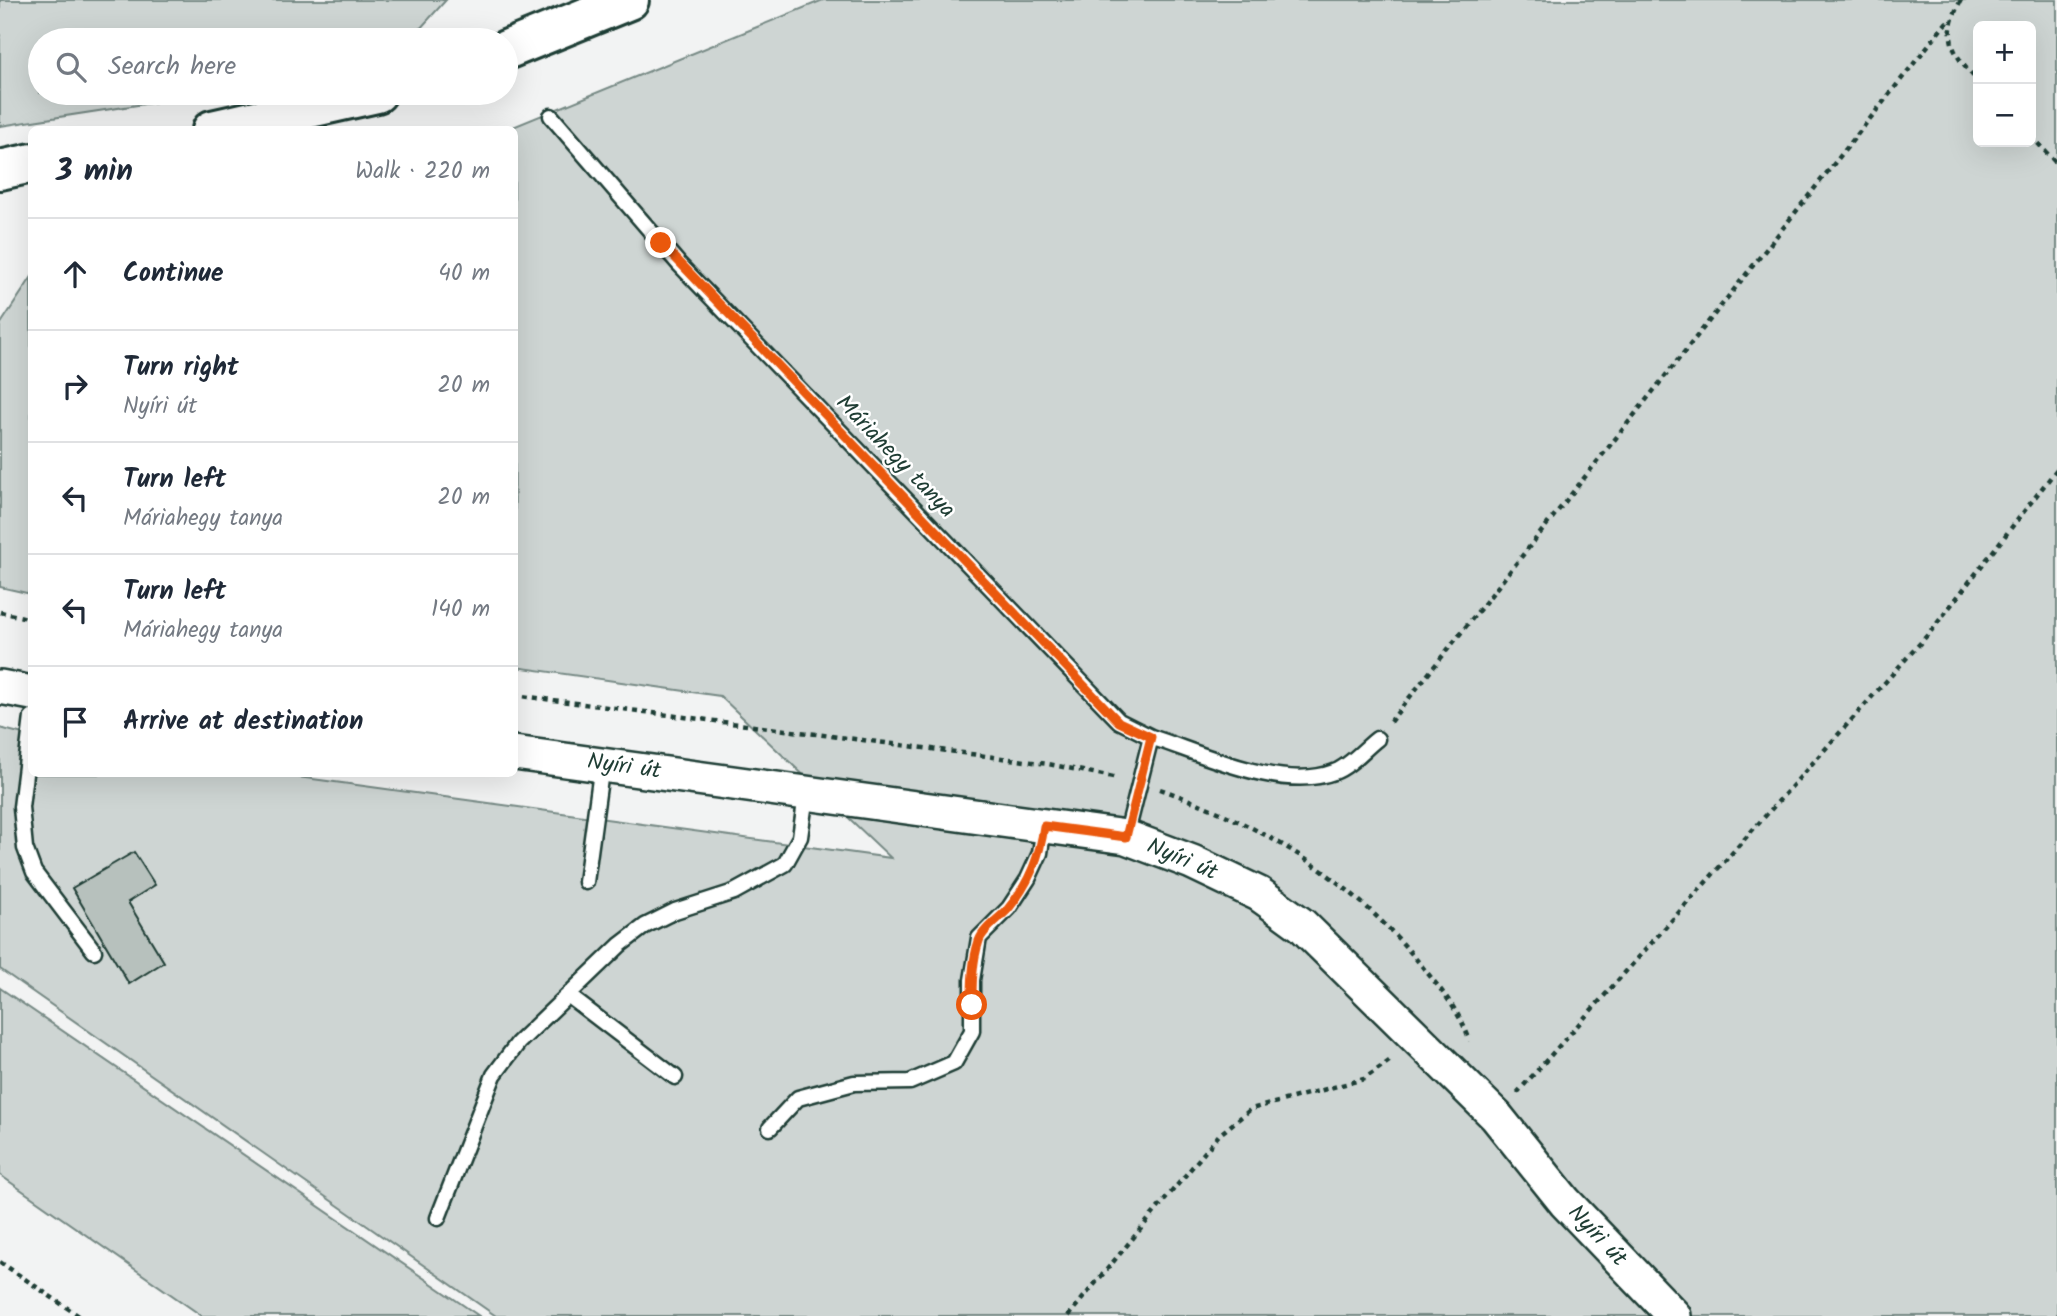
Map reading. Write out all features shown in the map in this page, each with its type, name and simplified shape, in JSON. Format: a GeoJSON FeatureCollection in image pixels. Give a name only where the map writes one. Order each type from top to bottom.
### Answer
{"type":"FeatureCollection","features":[{"type":"Feature","properties":{"kind":"main road"},"geometry":{"type":"LineString","coordinates":[[518,45],[629,0]]}},
{"type":"Feature","properties":{"kind":"main road"},"geometry":{"type":"LineString","coordinates":[[230,126],[323,105]]}},
{"type":"Feature","properties":{"kind":"main road"},"geometry":{"type":"LineString","coordinates":[[0,158],[28,156]]}},
{"type":"Feature","properties":{"kind":"main road"},"geometry":{"type":"LineString","coordinates":[[0,170],[28,164]]}},
{"type":"Feature","properties":{"kind":"street"},"geometry":{"type":"LineString","coordinates":[[0,687],[28,692]]}},
{"type":"Feature","properties":{"kind":"street","name":"Nyíri út"},"geometry":{"type":"LineString","coordinates":[[518,753],[603,763],[806,795],[1126,837],[1192,862],[1259,894],[1302,925],[1496,1116],[1565,1202],[1674,1316]]}},
{"type":"Feature","properties":{"kind":"lane","name":"Máriahegy tanya"},"geometry":{"type":"LineString","coordinates":[[551,116],[679,264],[1119,722],[1151,737],[1244,767],[1301,780],[1337,772],[1377,739]]}},
{"type":"Feature","properties":{"kind":"lane"},"geometry":{"type":"LineString","coordinates":[[1126,837],[1151,737]]}},
{"type":"Feature","properties":{"kind":"lane"},"geometry":{"type":"LineString","coordinates":[[28,750],[21,807],[25,848],[34,872],[94,951]]}},
{"type":"Feature","properties":{"kind":"lane"},"geometry":{"type":"LineString","coordinates":[[586,882],[603,763]]}},
{"type":"Feature","properties":{"kind":"lane"},"geometry":{"type":"LineString","coordinates":[[438,1218],[494,1076],[518,1043],[620,945],[645,926],[675,912],[734,892],[785,864],[800,837],[806,795]]}},
{"type":"Feature","properties":{"kind":"lane"},"geometry":{"type":"LineString","coordinates":[[770,1128],[798,1098],[854,1083],[910,1082],[954,1063],[972,1031],[972,980],[979,938],[1009,908],[1028,879],[1040,853],[1044,826]]}},
{"type":"Feature","properties":{"kind":"lane"},"geometry":{"type":"LineString","coordinates":[[569,996],[675,1077]]}},
{"type":"Feature","properties":{"kind":"path"},"geometry":{"type":"LineString","coordinates":[[1377,739],[1950,18],[1961,0]]}},
{"type":"Feature","properties":{"kind":"path"},"geometry":{"type":"LineString","coordinates":[[1950,18],[1951,45],[1973,74]]}},
{"type":"Feature","properties":{"kind":"path"},"geometry":{"type":"LineString","coordinates":[[2036,141],[2057,164]]}},
{"type":"Feature","properties":{"kind":"path"},"geometry":{"type":"LineString","coordinates":[[1496,1116],[1931,631],[2057,469]]}},
{"type":"Feature","properties":{"kind":"path"},"geometry":{"type":"LineString","coordinates":[[0,612],[28,618]]}},
{"type":"Feature","properties":{"kind":"path"},"geometry":{"type":"LineString","coordinates":[[1068,1316],[1219,1135],[1251,1109],[1364,1079],[1418,1041]]}},
{"type":"Feature","properties":{"kind":"path"},"geometry":{"type":"LineString","coordinates":[[0,1262],[79,1316]]}},
{"type":"Feature","properties":{"kind":"shaded area"},"geometry":{"type":"Polygon","coordinates":[[[0,0],[446,0],[421,28],[28,28],[28,105],[137,105],[0,126],[0,0]]]}},
{"type":"Feature","properties":{"kind":"shaded area"},"geometry":{"type":"Polygon","coordinates":[[[823,0],[2057,0],[2057,1316],[496,1316],[0,969],[0,728],[28,735],[28,777],[298,777],[891,858],[720,696],[518,667],[518,126],[515,126],[823,0]]]}},
{"type":"Feature","properties":{"kind":"shaded area"},"geometry":{"type":"Polygon","coordinates":[[[28,283],[28,593],[0,587],[0,325],[28,283]]]}},
{"type":"Feature","properties":{"kind":"shaded area"},"geometry":{"type":"Polygon","coordinates":[[[0,988],[479,1316],[202,1316],[0,1175],[0,988]]]}},
{"type":"Feature","properties":{"kind":"building"},"geometry":{"type":"Polygon","coordinates":[[[134,852],[155,885],[128,902],[164,962],[129,984],[72,888],[134,852]]]}},
{"type":"Feature","properties":{"kind":"route"},"geometry":{"type":"LineString","coordinates":[[661,243],[1119,722],[1151,737],[1142,783],[1126,837],[1044,826],[1040,853],[1028,879],[1009,908],[979,938],[972,980],[972,1005]]}}]}
